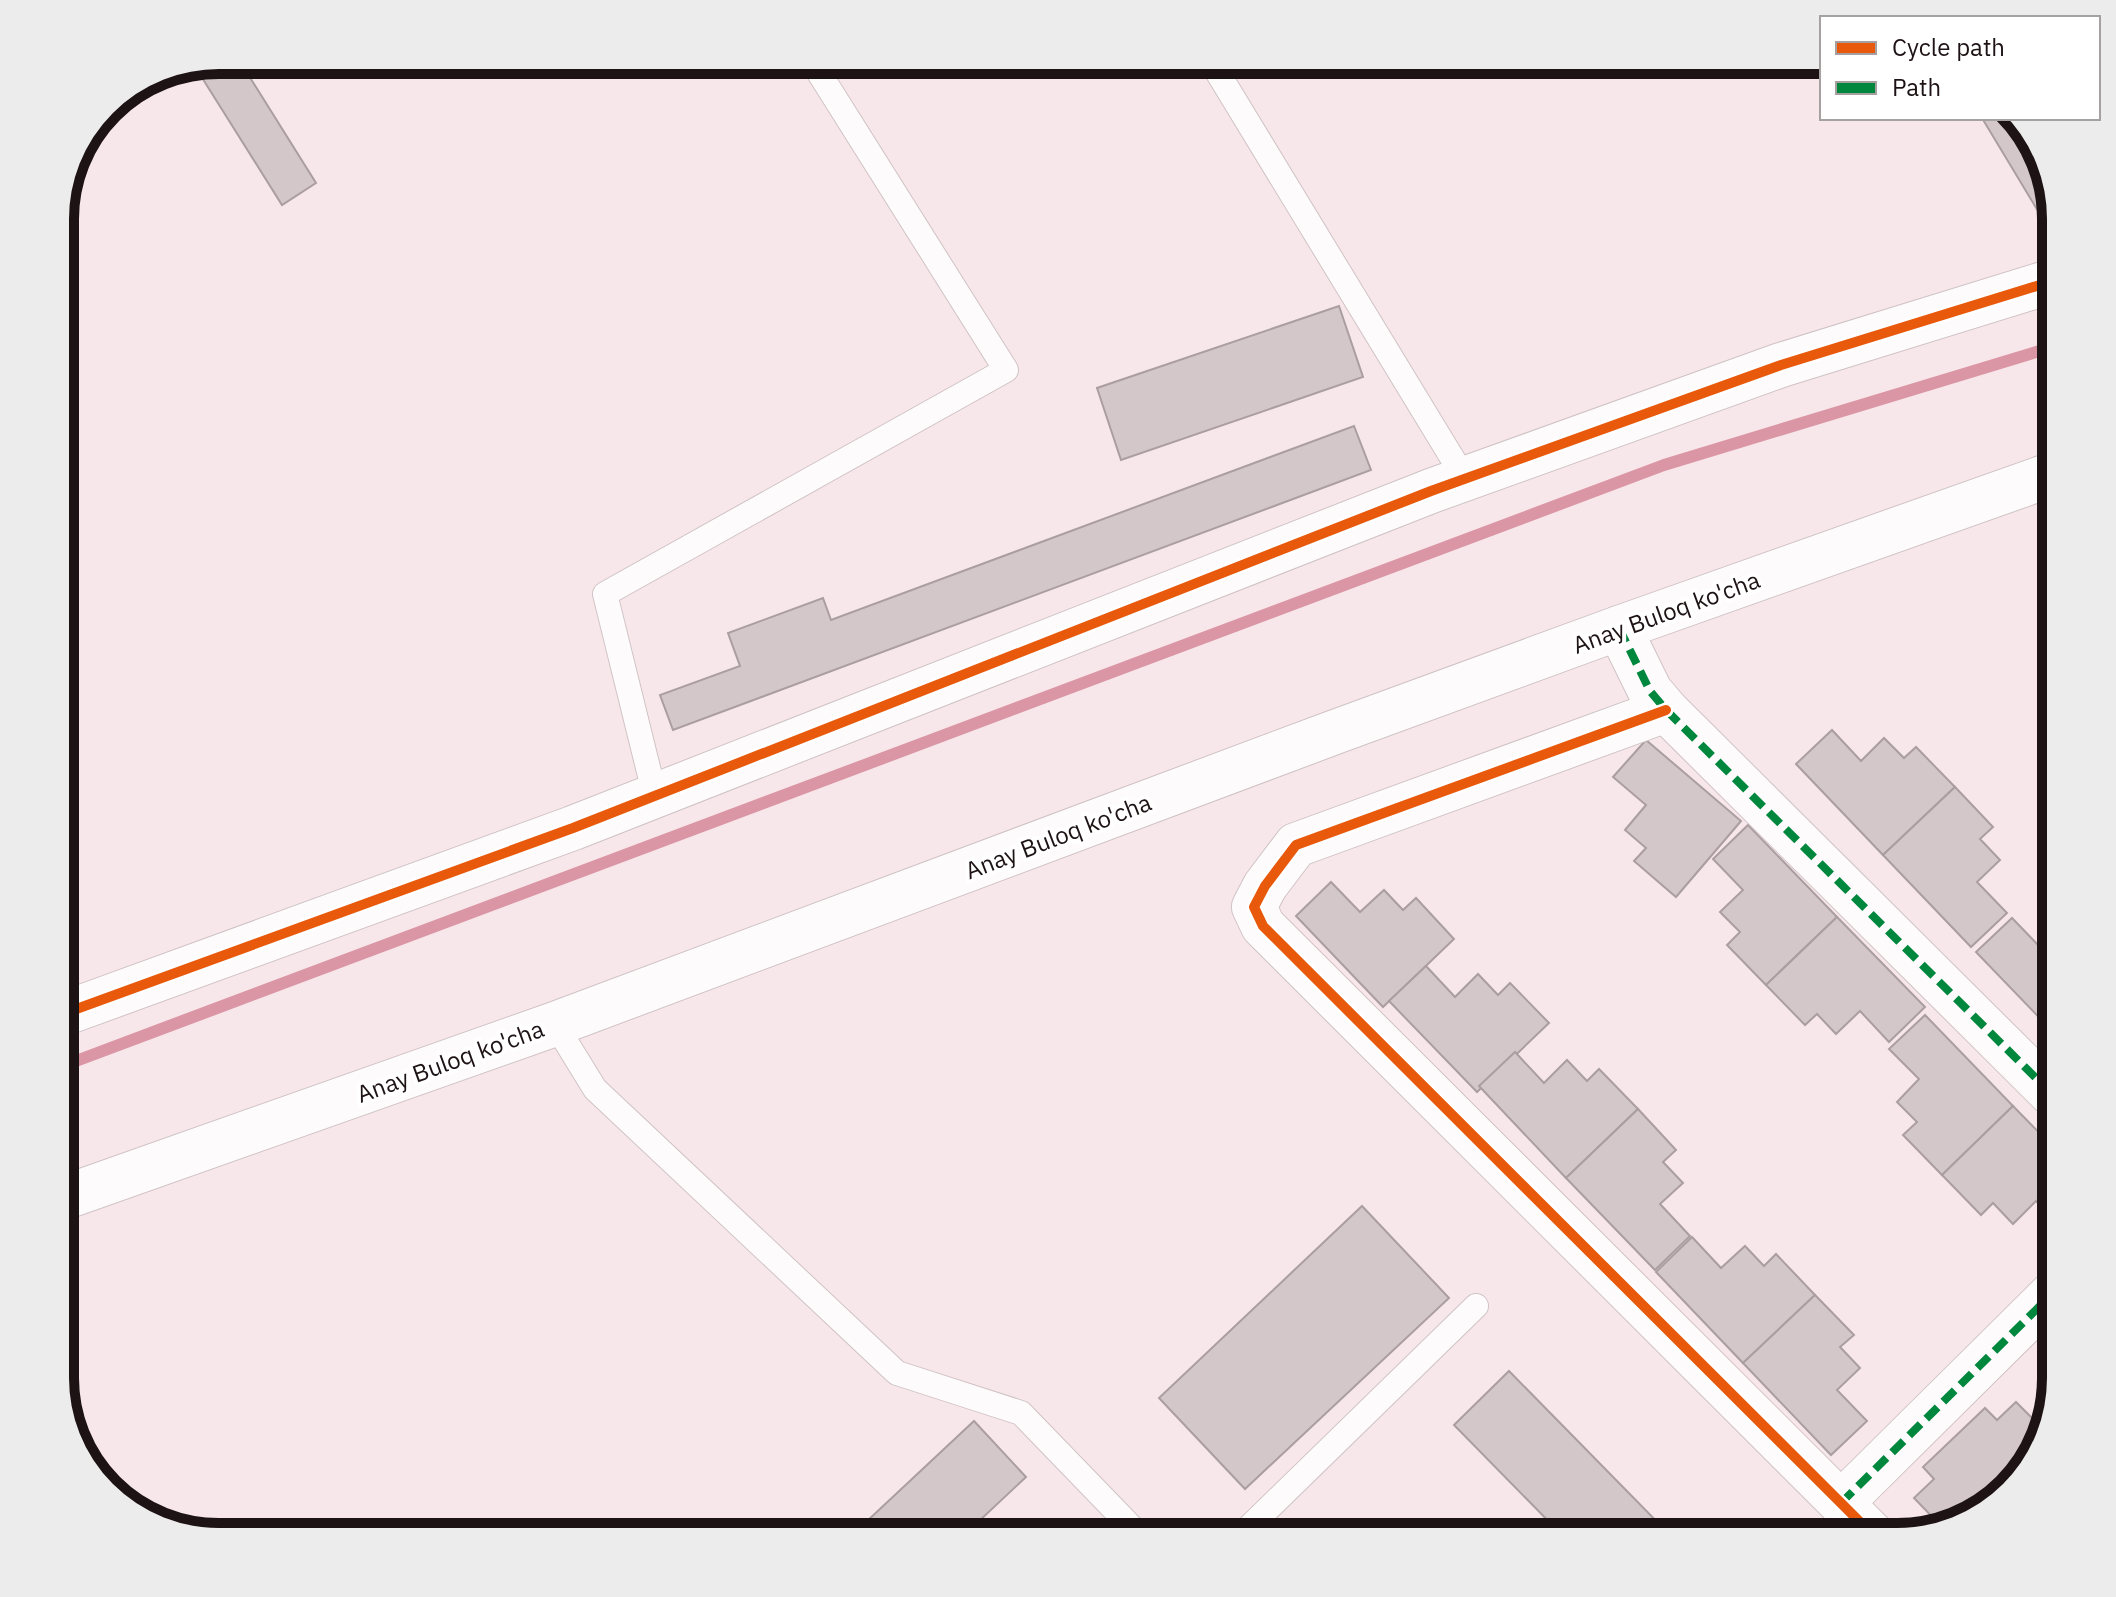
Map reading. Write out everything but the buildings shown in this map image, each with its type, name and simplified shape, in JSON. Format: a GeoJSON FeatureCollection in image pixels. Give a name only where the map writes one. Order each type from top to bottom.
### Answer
{"type":"FeatureCollection","features":[{"type":"Feature","properties":{"kind":"street"},"geometry":{"type":"LineString","coordinates":[[74,1010],[558,834],[1431,491],[1781,365],[2042,284]]}},
{"type":"Feature","properties":{"kind":"street","name":"Anay Buloq ko'cha"},"geometry":{"type":"LineString","coordinates":[[74,1194],[555,1024],[1321,737],[2042,478]]}},
{"type":"Feature","properties":{"kind":"street"},"geometry":{"type":"LineString","coordinates":[[1619,628],[1650,691],[1666,710],[2042,1084]]}},
{"type":"Feature","properties":{"kind":"street"},"geometry":{"type":"LineString","coordinates":[[1666,710],[1296,845],[1265,886],[1254,907],[1263,926],[1861,1523]]}},
{"type":"Feature","properties":{"kind":"street"},"geometry":{"type":"LineString","coordinates":[[1841,1503],[2042,1304]]}},
{"type":"Feature","properties":{"kind":"lane"},"geometry":{"type":"LineString","coordinates":[[655,796],[605,594],[1006,370],[820,74]]}},
{"type":"Feature","properties":{"kind":"lane"},"geometry":{"type":"LineString","coordinates":[[1219,74],[1465,479]]}},
{"type":"Feature","properties":{"kind":"lane"},"geometry":{"type":"LineString","coordinates":[[555,1024],[595,1089],[897,1373],[1021,1413],[1127,1523]]}},
{"type":"Feature","properties":{"kind":"lane"},"geometry":{"type":"LineString","coordinates":[[1253,1523],[1476,1306]]}},
{"type":"Feature","properties":{"kind":"waterway"},"geometry":{"type":"LineString","coordinates":[[74,1062],[1664,465],[2042,350]]}},
{"type":"Feature","properties":{"kind":"marked path"},"geometry":{"type":"LineString","coordinates":[[1619,628],[1650,691],[1666,710],[2042,1084]]}},
{"type":"Feature","properties":{"kind":"marked path"},"geometry":{"type":"LineString","coordinates":[[1841,1503],[2042,1304]]}},
{"type":"Feature","properties":{"kind":"cycle path"},"geometry":{"type":"LineString","coordinates":[[74,1010],[573,828],[1431,491],[1781,365],[2042,284]]}},
{"type":"Feature","properties":{"kind":"cycle path"},"geometry":{"type":"LineString","coordinates":[[1666,710],[1296,845],[1265,886],[1254,907],[1263,926],[1861,1523]]}}]}
